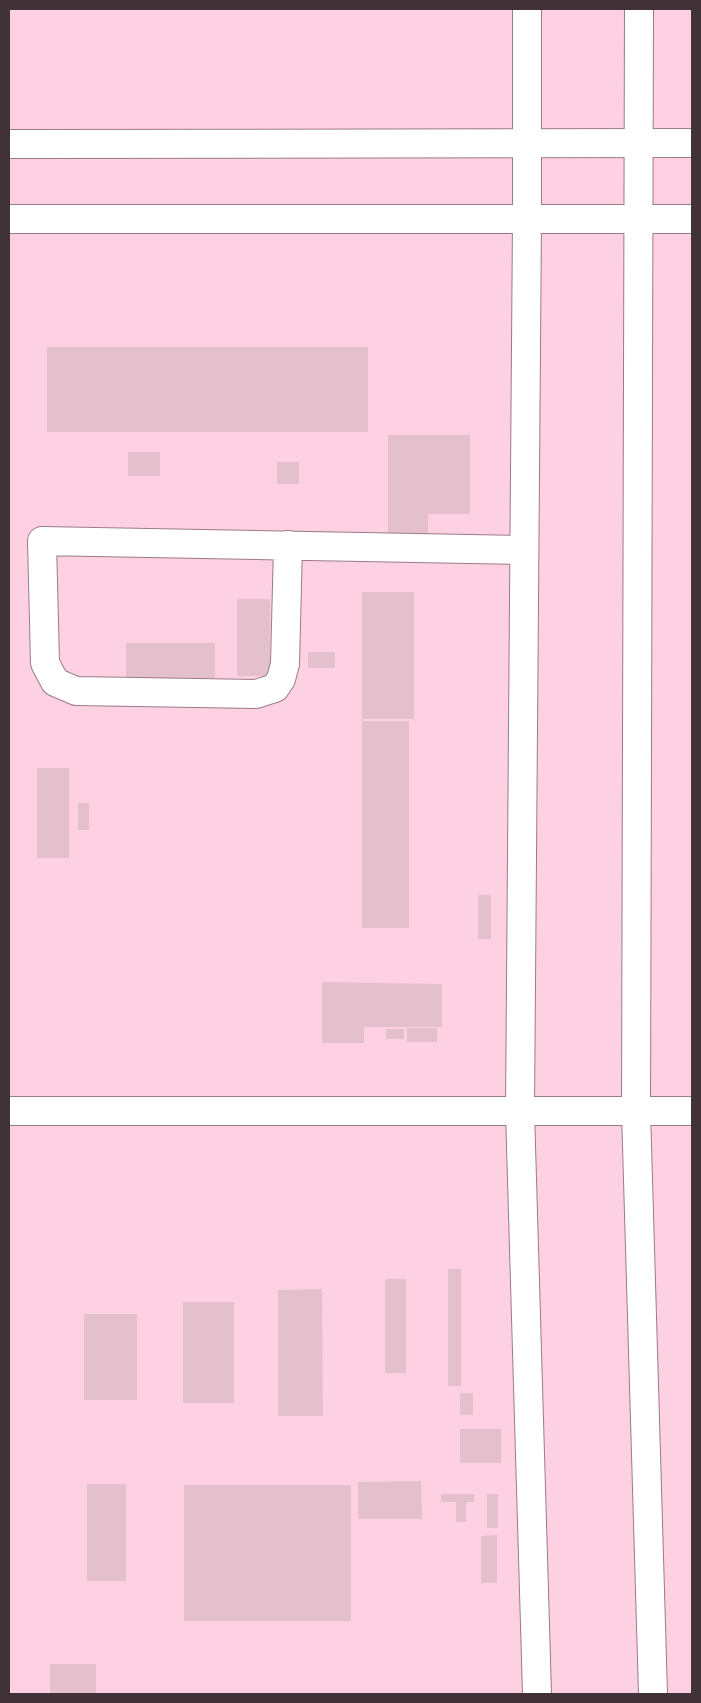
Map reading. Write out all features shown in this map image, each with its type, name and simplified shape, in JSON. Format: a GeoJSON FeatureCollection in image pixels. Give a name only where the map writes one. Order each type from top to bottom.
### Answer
{"type":"FeatureCollection","features":[{"type":"Feature","properties":{"kind":"lane"},"geometry":{"type":"LineString","coordinates":[[527,9],[520,1111],[537,1694]]}},
{"type":"Feature","properties":{"kind":"lane"},"geometry":{"type":"LineString","coordinates":[[639,9],[636,1111],[653,1694]]}},
{"type":"Feature","properties":{"kind":"lane"},"geometry":{"type":"LineString","coordinates":[[9,144],[692,143]]}},
{"type":"Feature","properties":{"kind":"lane"},"geometry":{"type":"LineString","coordinates":[[9,219],[692,219]]}},
{"type":"Feature","properties":{"kind":"lane"},"geometry":{"type":"LineString","coordinates":[[288,545],[285,664],[281,679],[275,688],[256,694],[76,691],[55,682],[45,663],[42,541],[288,545],[524,550]]}},
{"type":"Feature","properties":{"kind":"lane"},"geometry":{"type":"LineString","coordinates":[[9,1111],[692,1111]]}},
{"type":"Feature","properties":{"kind":"shaded area"},"geometry":{"type":"Polygon","coordinates":[[[9,9],[692,9],[692,1694],[9,1694],[9,9]]]}},
{"type":"Feature","properties":{"kind":"building"},"geometry":{"type":"Polygon","coordinates":[[[47,347],[368,347],[368,432],[47,432],[47,347]]]}},
{"type":"Feature","properties":{"kind":"building"},"geometry":{"type":"Polygon","coordinates":[[[388,435],[470,435],[470,514],[428,514],[428,534],[388,534],[388,435]]]}},
{"type":"Feature","properties":{"kind":"building"},"geometry":{"type":"Polygon","coordinates":[[[128,452],[160,452],[160,476],[128,476],[128,452]]]}},
{"type":"Feature","properties":{"kind":"building"},"geometry":{"type":"Polygon","coordinates":[[[277,462],[299,462],[299,484],[277,484],[277,462]]]}},
{"type":"Feature","properties":{"kind":"building"},"geometry":{"type":"Polygon","coordinates":[[[362,592],[414,592],[414,719],[362,719],[362,592]]]}},
{"type":"Feature","properties":{"kind":"building"},"geometry":{"type":"Polygon","coordinates":[[[237,599],[270,599],[270,676],[237,676],[237,599]]]}},
{"type":"Feature","properties":{"kind":"building"},"geometry":{"type":"Polygon","coordinates":[[[126,643],[215,643],[215,678],[126,678],[126,643]]]}},
{"type":"Feature","properties":{"kind":"building"},"geometry":{"type":"Polygon","coordinates":[[[308,652],[335,652],[335,668],[308,668],[308,652]]]}},
{"type":"Feature","properties":{"kind":"building"},"geometry":{"type":"Polygon","coordinates":[[[362,721],[409,721],[409,928],[362,928],[362,721]]]}},
{"type":"Feature","properties":{"kind":"building"},"geometry":{"type":"Polygon","coordinates":[[[37,768],[69,768],[69,858],[37,858],[37,768]]]}},
{"type":"Feature","properties":{"kind":"building"},"geometry":{"type":"Polygon","coordinates":[[[78,803],[89,803],[89,830],[78,830],[78,803]]]}},
{"type":"Feature","properties":{"kind":"building"},"geometry":{"type":"Polygon","coordinates":[[[478,895],[491,895],[491,939],[478,939],[478,895]]]}},
{"type":"Feature","properties":{"kind":"building"},"geometry":{"type":"Polygon","coordinates":[[[322,982],[442,984],[442,1027],[364,1027],[364,1043],[322,1043],[322,982]]]}},
{"type":"Feature","properties":{"kind":"building"},"geometry":{"type":"Polygon","coordinates":[[[407,1028],[437,1028],[437,1042],[407,1042],[407,1028]]]}},
{"type":"Feature","properties":{"kind":"building"},"geometry":{"type":"Polygon","coordinates":[[[386,1029],[404,1029],[404,1039],[386,1039],[386,1029]]]}},
{"type":"Feature","properties":{"kind":"building"},"geometry":{"type":"Polygon","coordinates":[[[448,1269],[461,1269],[461,1386],[448,1386],[448,1269]]]}},
{"type":"Feature","properties":{"kind":"building"},"geometry":{"type":"Polygon","coordinates":[[[385,1279],[406,1279],[406,1373],[385,1373],[385,1279]]]}},
{"type":"Feature","properties":{"kind":"building"},"geometry":{"type":"Polygon","coordinates":[[[322,1289],[323,1416],[278,1416],[278,1290],[322,1289]]]}},
{"type":"Feature","properties":{"kind":"building"},"geometry":{"type":"Polygon","coordinates":[[[183,1302],[234,1302],[234,1403],[183,1403],[183,1302]]]}},
{"type":"Feature","properties":{"kind":"building"},"geometry":{"type":"Polygon","coordinates":[[[84,1314],[137,1314],[137,1400],[84,1400],[84,1314]]]}},
{"type":"Feature","properties":{"kind":"building"},"geometry":{"type":"Polygon","coordinates":[[[460,1393],[473,1393],[473,1415],[460,1415],[460,1393]]]}},
{"type":"Feature","properties":{"kind":"building"},"geometry":{"type":"Polygon","coordinates":[[[460,1429],[501,1429],[501,1463],[460,1463],[460,1429]]]}},
{"type":"Feature","properties":{"kind":"building"},"geometry":{"type":"Polygon","coordinates":[[[421,1481],[422,1519],[358,1519],[358,1482],[421,1481]]]}},
{"type":"Feature","properties":{"kind":"building"},"geometry":{"type":"Polygon","coordinates":[[[87,1484],[126,1484],[126,1581],[87,1581],[87,1484]]]}},
{"type":"Feature","properties":{"kind":"building"},"geometry":{"type":"Polygon","coordinates":[[[184,1485],[351,1485],[351,1621],[184,1621],[184,1485]]]}},
{"type":"Feature","properties":{"kind":"building"},"geometry":{"type":"Polygon","coordinates":[[[441,1494],[474,1494],[474,1502],[466,1502],[466,1522],[456,1522],[456,1502],[441,1502],[441,1494]]]}},
{"type":"Feature","properties":{"kind":"building"},"geometry":{"type":"Polygon","coordinates":[[[487,1494],[498,1494],[498,1528],[487,1528],[487,1494]]]}},
{"type":"Feature","properties":{"kind":"building"},"geometry":{"type":"Polygon","coordinates":[[[497,1535],[497,1583],[481,1583],[481,1536],[497,1535]]]}},
{"type":"Feature","properties":{"kind":"building"},"geometry":{"type":"Polygon","coordinates":[[[50,1664],[96,1664],[96,1694],[50,1694],[50,1664]]]}}]}
